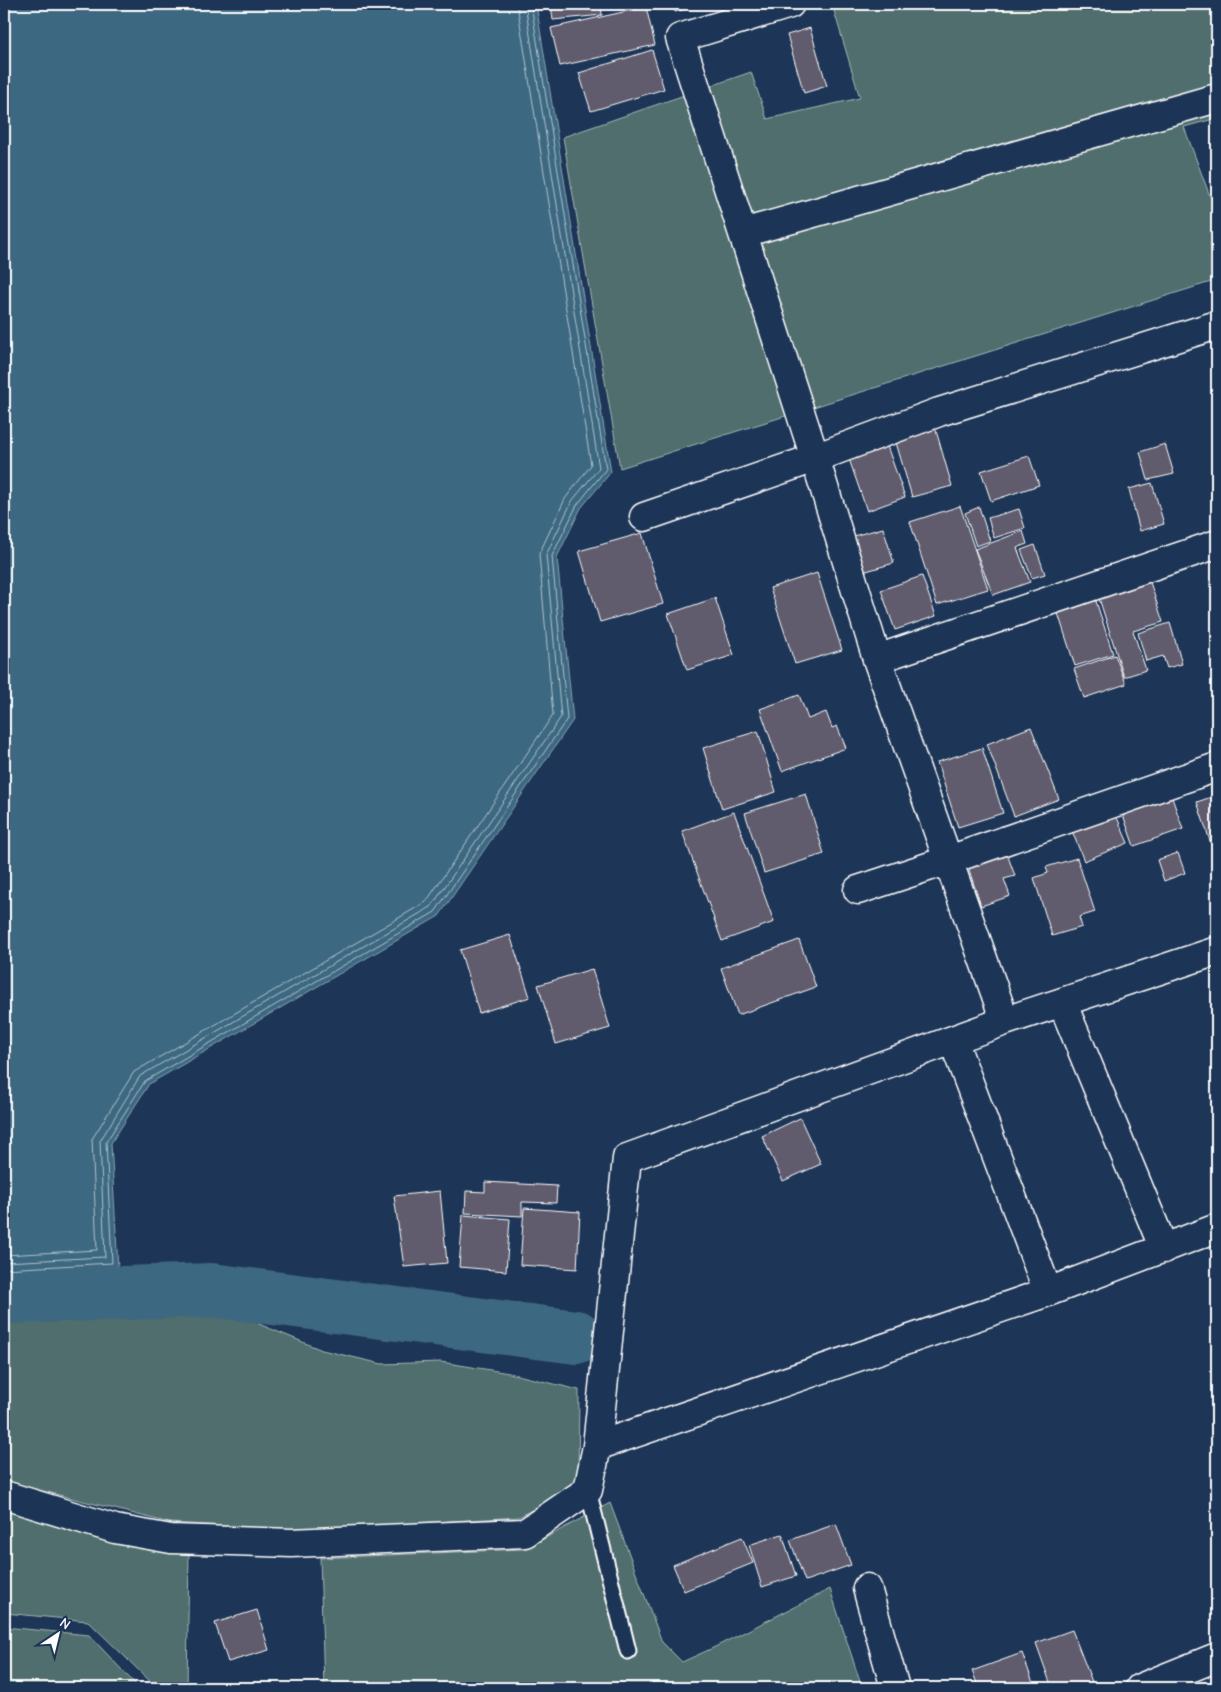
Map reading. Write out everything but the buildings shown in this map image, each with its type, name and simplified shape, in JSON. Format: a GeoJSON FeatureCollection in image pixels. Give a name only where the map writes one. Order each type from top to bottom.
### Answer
{"type":"FeatureCollection","features":[{"type":"Feature","properties":{"kind":"street"},"geometry":{"type":"LineString","coordinates":[[790,4],[680,38],[815,458],[877,659],[1005,1021]]}},
{"type":"Feature","properties":{"kind":"street"},"geometry":{"type":"LineString","coordinates":[[757,229],[1217,98]]}},
{"type":"Feature","properties":{"kind":"street"},"geometry":{"type":"LineString","coordinates":[[644,517],[815,458],[939,412],[1217,325]]}},
{"type":"Feature","properties":{"kind":"street"},"geometry":{"type":"LineString","coordinates":[[877,659],[1217,544]]}},
{"type":"Feature","properties":{"kind":"street"},"geometry":{"type":"LineString","coordinates":[[858,890],[1217,767]]}},
{"type":"Feature","properties":{"kind":"street"},"geometry":{"type":"LineString","coordinates":[[4,1495],[115,1529],[172,1539],[290,1543],[526,1533],[588,1490],[597,1446],[627,1158],[1005,1021],[1217,951]]}},
{"type":"Feature","properties":{"kind":"street"},"geometry":{"type":"LineString","coordinates":[[1062,1002],[1164,1249]]}},
{"type":"Feature","properties":{"kind":"street"},"geometry":{"type":"LineString","coordinates":[[953,1040],[1048,1292]]}},
{"type":"Feature","properties":{"kind":"street"},"geometry":{"type":"LineString","coordinates":[[597,1446],[1048,1292],[1217,1228]]}},
{"type":"Feature","properties":{"kind":"street"},"geometry":{"type":"LineString","coordinates":[[867,1588],[894,1688]]}},
{"type":"Feature","properties":{"kind":"street"},"geometry":{"type":"LineString","coordinates":[[1140,1688],[1217,1657]]}},
{"type":"Feature","properties":{"kind":"lane"},"geometry":{"type":"LineString","coordinates":[[588,1490],[628,1651]]}},
{"type":"Feature","properties":{"kind":"green space"},"geometry":{"type":"Polygon","coordinates":[[[832,4],[1217,4],[1217,118],[1184,127],[1217,215],[1217,280],[620,468],[563,137],[751,72],[767,119],[860,98],[832,4]]]}},
{"type":"Feature","properties":{"kind":"green space"},"geometry":{"type":"Polygon","coordinates":[[[220,1308],[322,1350],[382,1364],[441,1362],[509,1373],[579,1390],[578,1484],[519,1517],[301,1530],[170,1523],[4,1481],[4,1314],[220,1308]]]}},
{"type":"Feature","properties":{"kind":"green space"},"geometry":{"type":"Polygon","coordinates":[[[610,1503],[662,1642],[682,1662],[830,1589],[862,1688],[324,1688],[320,1558],[525,1549],[610,1503]]]}},
{"type":"Feature","properties":{"kind":"green space"},"geometry":{"type":"Polygon","coordinates":[[[4,1507],[189,1552],[187,1688],[157,1688],[88,1621],[4,1613],[4,1507]]]}},
{"type":"Feature","properties":{"kind":"green space"},"geometry":{"type":"Polygon","coordinates":[[[4,1627],[89,1635],[139,1688],[4,1688],[4,1627]]]}},
{"type":"Feature","properties":{"kind":"water"},"geometry":{"type":"Polygon","coordinates":[[[4,4],[536,4],[611,472],[581,508],[557,557],[573,720],[439,916],[149,1084],[111,1143],[118,1268],[4,1274],[4,4]]]}},
{"type":"Feature","properties":{"kind":"waterway"},"geometry":{"type":"LineString","coordinates":[[4,1297],[211,1290],[576,1337]]}}]}
